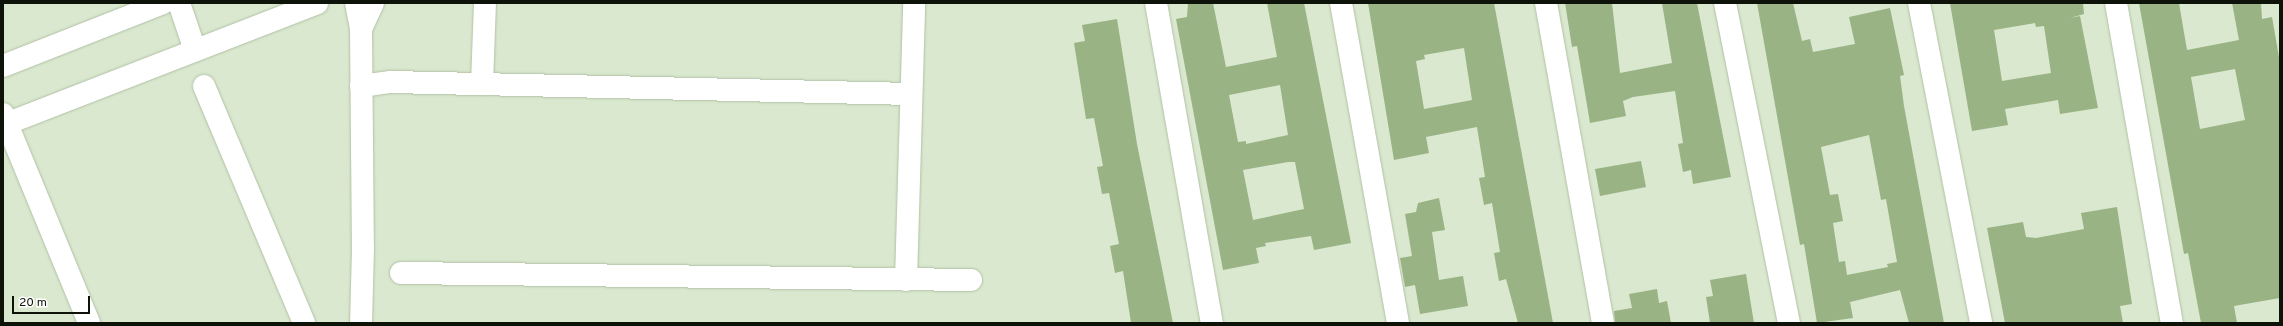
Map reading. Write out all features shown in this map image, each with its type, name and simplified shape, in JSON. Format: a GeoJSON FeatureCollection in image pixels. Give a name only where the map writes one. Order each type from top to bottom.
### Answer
{"type":"FeatureCollection","features":[{"type":"Feature","properties":{"kind":"street"},"geometry":{"type":"LineString","coordinates":[[3,66],[163,3]]}},
{"type":"Feature","properties":{"kind":"street"},"geometry":{"type":"LineString","coordinates":[[179,3],[195,50]]}},
{"type":"Feature","properties":{"kind":"street"},"geometry":{"type":"LineString","coordinates":[[89,323],[4,121],[317,3]]}},
{"type":"Feature","properties":{"kind":"street"},"geometry":{"type":"LineString","coordinates":[[356,3],[361,29],[361,323]]}},
{"type":"Feature","properties":{"kind":"street"},"geometry":{"type":"LineString","coordinates":[[361,29],[373,3]]}},
{"type":"Feature","properties":{"kind":"street"},"geometry":{"type":"LineString","coordinates":[[482,84],[485,3]]}},
{"type":"Feature","properties":{"kind":"street"},"geometry":{"type":"LineString","coordinates":[[906,280],[910,94],[914,3]]}},
{"type":"Feature","properties":{"kind":"street"},"geometry":{"type":"LineString","coordinates":[[1156,3],[1212,323]]}},
{"type":"Feature","properties":{"kind":"street"},"geometry":{"type":"LineString","coordinates":[[1341,3],[1398,323]]}},
{"type":"Feature","properties":{"kind":"street"},"geometry":{"type":"LineString","coordinates":[[1546,3],[1603,323]]}},
{"type":"Feature","properties":{"kind":"street"},"geometry":{"type":"LineString","coordinates":[[1725,3],[1789,323]]}},
{"type":"Feature","properties":{"kind":"street"},"geometry":{"type":"LineString","coordinates":[[1919,3],[1981,323]]}},
{"type":"Feature","properties":{"kind":"street"},"geometry":{"type":"LineString","coordinates":[[2116,3],[2172,323]]}},
{"type":"Feature","properties":{"kind":"street"},"geometry":{"type":"LineString","coordinates":[[361,86],[391,82],[910,94]]}},
{"type":"Feature","properties":{"kind":"street"},"geometry":{"type":"LineString","coordinates":[[204,86],[304,323]]}},
{"type":"Feature","properties":{"kind":"street"},"geometry":{"type":"LineString","coordinates":[[401,273],[971,280]]}},
{"type":"Feature","properties":{"kind":"building"},"geometry":{"type":"Polygon","coordinates":[[[1188,3],[1213,3],[1226,67],[1277,57],[1267,3],[1304,3],[1351,243],[1314,250],[1311,236],[1265,243],[1266,246],[1256,248],[1259,263],[1223,270],[1176,19],[1187,17],[1188,3]],[[1280,85],[1229,95],[1238,142],[1246,141],[1246,144],[1288,135],[1280,85]],[[1295,162],[1243,170],[1253,220],[1304,209],[1295,162]]]}},
{"type":"Feature","properties":{"kind":"building"},"geometry":{"type":"Polygon","coordinates":[[[1368,3],[1494,3],[1553,323],[1518,323],[1506,279],[1499,281],[1494,253],[1500,252],[1492,203],[1484,205],[1479,178],[1485,177],[1477,127],[1426,137],[1429,153],[1394,160],[1368,3]],[[1464,48],[1424,55],[1425,59],[1416,61],[1424,109],[1472,100],[1464,48]]]}},
{"type":"Feature","properties":{"kind":"building"},"geometry":{"type":"Polygon","coordinates":[[[1565,3],[1612,3],[1620,73],[1672,63],[1662,3],[1697,3],[1731,177],[1693,184],[1691,170],[1683,172],[1678,144],[1683,143],[1675,91],[1633,97],[1623,101],[1626,116],[1590,123],[1577,46],[1572,47],[1565,3]]]}},
{"type":"Feature","properties":{"kind":"building"},"geometry":{"type":"Polygon","coordinates":[[[1757,3],[1793,3],[1802,41],[1810,39],[1813,52],[1855,44],[1849,17],[1890,8],[1904,75],[1900,76],[1904,106],[1944,323],[1909,323],[1900,290],[1850,302],[1853,318],[1817,323],[1804,244],[1800,245],[1757,3]],[[1869,135],[1821,147],[1830,195],[1838,194],[1843,221],[1833,223],[1839,262],[1845,261],[1847,275],[1888,267],[1887,264],[1897,262],[1886,199],[1881,200],[1869,135]]]}},
{"type":"Feature","properties":{"kind":"building"},"geometry":{"type":"Polygon","coordinates":[[[1950,3],[2083,3],[2084,14],[2070,18],[2080,16],[2098,108],[2060,114],[2058,100],[2005,109],[2008,125],[1972,131],[1950,3]],[[2035,23],[1994,30],[2002,81],[2051,73],[2044,26],[2036,27],[2035,23]]]}},
{"type":"Feature","properties":{"kind":"building"},"geometry":{"type":"Polygon","coordinates":[[[2139,3],[2179,3],[2187,50],[2239,40],[2232,3],[2261,3],[2262,19],[2272,17],[2280,63],[2280,298],[2234,306],[2237,323],[2201,323],[2188,253],[2184,254],[2139,3]],[[2235,69],[2191,77],[2200,129],[2245,120],[2235,69]]]}},
{"type":"Feature","properties":{"kind":"building"},"geometry":{"type":"Polygon","coordinates":[[[1117,19],[1137,144],[1173,323],[1131,323],[1123,271],[1115,273],[1110,246],[1119,244],[1109,193],[1102,194],[1097,167],[1103,166],[1094,118],[1086,119],[1074,43],[1085,41],[1082,25],[1117,19]]]}},
{"type":"Feature","properties":{"kind":"building"},"geometry":{"type":"Polygon","coordinates":[[[1641,161],[1646,187],[1600,196],[1595,169],[1641,161]]]}},
{"type":"Feature","properties":{"kind":"building"},"geometry":{"type":"Polygon","coordinates":[[[1439,198],[1445,230],[1432,232],[1439,280],[1463,276],[1468,306],[1420,314],[1415,285],[1405,287],[1400,258],[1412,256],[1405,214],[1416,212],[1418,203],[1439,198]]]}},
{"type":"Feature","properties":{"kind":"building"},"geometry":{"type":"Polygon","coordinates":[[[2117,207],[2132,304],[2120,306],[2123,323],[2005,323],[1987,228],[2023,222],[2026,237],[2036,238],[2084,229],[2081,213],[2117,207]]]}},
{"type":"Feature","properties":{"kind":"building"},"geometry":{"type":"Polygon","coordinates":[[[1746,274],[1754,323],[1710,323],[1706,297],[1713,296],[1710,280],[1746,274]]]}},
{"type":"Feature","properties":{"kind":"building"},"geometry":{"type":"Polygon","coordinates":[[[1657,289],[1659,303],[1667,301],[1671,323],[1615,323],[1614,311],[1632,308],[1629,294],[1657,289]]]}}]}
